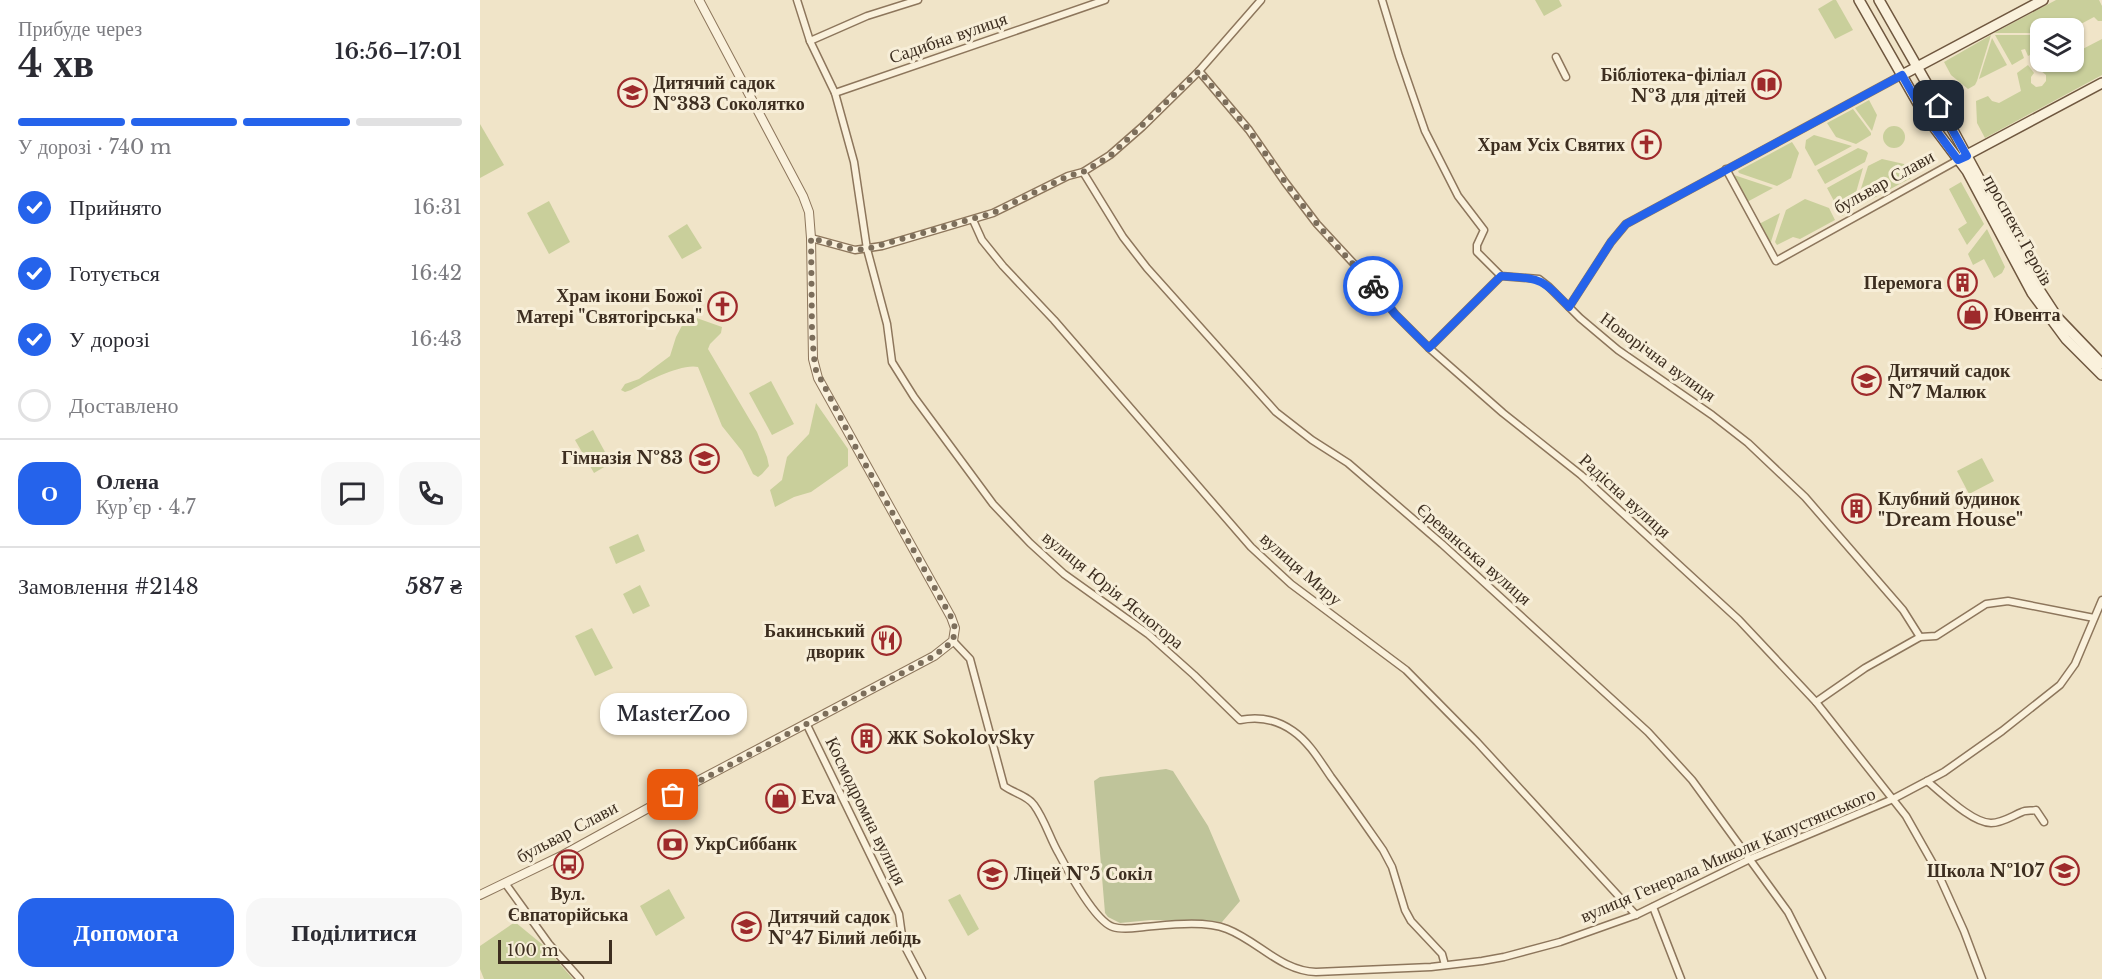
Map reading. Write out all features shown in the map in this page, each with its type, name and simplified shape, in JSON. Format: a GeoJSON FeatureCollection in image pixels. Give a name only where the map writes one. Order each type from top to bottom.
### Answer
{"type":"FeatureCollection","features":[{"type":"Feature","properties":{"kind":"main road","name":"проспект Героїв"},"geometry":{"type":"LineString","coordinates":[[1859,0],[1924,114],[1962,158],[2032,293],[2072,346],[2102,375]]}},
{"type":"Feature","properties":{"kind":"main road","name":"проспект Героїв"},"geometry":{"type":"LineString","coordinates":[[1879,0],[1962,158],[2057,317],[2102,364]]}},
{"type":"Feature","properties":{"kind":"main road"},"geometry":{"type":"LineString","coordinates":[[1902,75],[2043,0]]}},
{"type":"Feature","properties":{"kind":"main road","name":"бульвар Слави"},"geometry":{"type":"LineString","coordinates":[[1962,158],[2102,83]]}},
{"type":"Feature","properties":{"kind":"street"},"geometry":{"type":"LineString","coordinates":[[699,0],[803,196],[809,212],[815,368],[855,446],[951,617],[955,628],[953,641]]}},
{"type":"Feature","properties":{"kind":"street","name":"вулиця Юрія Ясногора"},"geometry":{"type":"LineString","coordinates":[[797,0],[810,41],[835,93],[854,162],[867,249],[887,324],[892,362],[914,397],[993,504],[1064,574],[1148,634],[1240,720],[1268,719],[1290,729],[1299,736],[1315,754],[1383,850],[1392,867],[1405,910],[1411,921],[1442,954],[1445,965]]}},
{"type":"Feature","properties":{"kind":"street"},"geometry":{"type":"LineString","coordinates":[[810,41],[867,16],[918,0]]}},
{"type":"Feature","properties":{"kind":"street","name":"Садибна вулиця"},"geometry":{"type":"LineString","coordinates":[[835,93],[1105,0]]}},
{"type":"Feature","properties":{"kind":"street"},"geometry":{"type":"LineString","coordinates":[[811,238],[855,250],[867,249],[993,213],[1068,176],[1083,172],[1110,156],[1199,71],[1261,0]]}},
{"type":"Feature","properties":{"kind":"street"},"geometry":{"type":"LineString","coordinates":[[1382,0],[1425,131],[1458,196],[1484,230],[1477,245],[1477,252],[1501,276],[1429,348]]}},
{"type":"Feature","properties":{"kind":"street"},"geometry":{"type":"LineString","coordinates":[[1556,57],[1566,78]]}},
{"type":"Feature","properties":{"kind":"street","name":"Радісна вулиця"},"geometry":{"type":"LineString","coordinates":[[1199,71],[1249,130],[1317,224],[1368,279],[1395,314],[1429,348],[1503,413],[1598,491],[1739,620],[1816,702],[1906,816],[1936,869],[1964,931],[1982,979]]}},
{"type":"Feature","properties":{"kind":"street"},"geometry":{"type":"LineString","coordinates":[[1569,307],[1611,242],[1626,224],[1902,75]]}},
{"type":"Feature","properties":{"kind":"street","name":"бульвар Слави"},"geometry":{"type":"LineString","coordinates":[[1726,170],[1776,261],[1962,158]]}},
{"type":"Feature","properties":{"kind":"street","name":"Єреванська вулиця"},"geometry":{"type":"LineString","coordinates":[[1083,172],[1122,237],[1276,412],[1312,440],[1348,463],[1518,612],[1648,732],[1692,780],[1788,912],[1822,979]]}},
{"type":"Feature","properties":{"kind":"street","name":"вулиця Миру"},"geometry":{"type":"LineString","coordinates":[[973,220],[982,240],[1003,266],[1054,320],[1251,547],[1291,584],[1406,670],[1477,742],[1636,915]]}},
{"type":"Feature","properties":{"kind":"street","name":"Новорічна вулиця"},"geometry":{"type":"LineString","coordinates":[[1501,276],[1539,279],[1618,350],[1712,415],[1748,443],[1785,477],[1877,579],[1903,610],[1920,637]]}},
{"type":"Feature","properties":{"kind":"street","name":"вулиця Генерала Миколи Капустянського"},"geometry":{"type":"LineString","coordinates":[[953,641],[970,659],[1004,786],[1012,793],[1030,800],[1036,807],[1059,854],[1098,917],[1112,927],[1206,925],[1226,928],[1279,960],[1308,971],[1445,965],[1504,957],[1560,942],[1636,915],[1750,859],[1893,800],[1944,772],[2002,731],[2060,685],[2075,664],[2102,600]]}},
{"type":"Feature","properties":{"kind":"street"},"geometry":{"type":"LineString","coordinates":[[1816,702],[1865,668],[1920,637],[1936,636],[1986,604],[2008,601],[2094,618]]}},
{"type":"Feature","properties":{"kind":"street","name":"бульвар Слави"},"geometry":{"type":"LineString","coordinates":[[480,895],[563,855],[934,656],[953,641]]}},
{"type":"Feature","properties":{"kind":"street","name":"Космодромна вулиця"},"geometry":{"type":"LineString","coordinates":[[806,723],[899,914],[903,943],[922,979]]}},
{"type":"Feature","properties":{"kind":"street"},"geometry":{"type":"LineString","coordinates":[[1927,781],[1959,807],[1989,823],[2012,817],[2023,811],[2036,810],[2044,822]]}},
{"type":"Feature","properties":{"kind":"street"},"geometry":{"type":"LineString","coordinates":[[505,883],[549,944],[580,979]]}},
{"type":"Feature","properties":{"kind":"street"},"geometry":{"type":"LineString","coordinates":[[1653,907],[1681,979]]}},
{"type":"Feature","properties":{"kind":"green space"},"geometry":{"type":"Polygon","coordinates":[[[1535,0],[1559,0],[1562,6],[1544,16],[1535,0]]]}},
{"type":"Feature","properties":{"kind":"green space"},"geometry":{"type":"Polygon","coordinates":[[[1836,0],[1853,30],[1835,39],[1818,9],[1836,0]]]}},
{"type":"Feature","properties":{"kind":"green space"},"geometry":{"type":"Polygon","coordinates":[[[2056,0],[2099,0],[2102,6],[2102,21],[2094,17],[2084,22],[2084,18],[2030,18],[2030,33],[1994,33],[2056,0]]]}},
{"type":"Feature","properties":{"kind":"green space"},"geometry":{"type":"Polygon","coordinates":[[[1991,35],[1977,81],[1968,89],[1951,75],[1944,62],[1991,35]]]}},
{"type":"Feature","properties":{"kind":"green space"},"geometry":{"type":"Polygon","coordinates":[[[1995,35],[2030,35],[2030,55],[2028,56],[2025,49],[2021,50],[2024,58],[2012,65],[1995,35]]]}},
{"type":"Feature","properties":{"kind":"green space"},"geometry":{"type":"Polygon","coordinates":[[[1992,38],[2007,65],[1979,79],[1992,38]]]}},
{"type":"Feature","properties":{"kind":"green space"},"geometry":{"type":"Polygon","coordinates":[[[2102,39],[2102,75],[1985,138],[1977,123],[1976,101],[1988,96],[1992,101],[1999,103],[2021,91],[2017,73],[2028,65],[2030,72],[2034,73],[2031,83],[2036,87],[2042,86],[2046,81],[2046,75],[2042,72],[2084,72],[2084,48],[2102,39]]]}},
{"type":"Feature","properties":{"kind":"green space"},"geometry":{"type":"Polygon","coordinates":[[[1869,100],[1877,115],[1872,131],[1855,108],[1869,100]]]}},
{"type":"Feature","properties":{"kind":"green space"},"geometry":{"type":"Polygon","coordinates":[[[1853,109],[1871,133],[1856,144],[1836,137],[1827,123],[1853,109]]]}},
{"type":"Feature","properties":{"kind":"green space"},"geometry":{"type":"Polygon","coordinates":[[[480,124],[504,165],[480,178],[480,124]]]}},
{"type":"Feature","properties":{"kind":"green space"},"geometry":{"type":"Polygon","coordinates":[[[1894,126],[1902,129],[1905,137],[1902,145],[1894,148],[1886,145],[1883,137],[1886,129],[1894,126]]]}},
{"type":"Feature","properties":{"kind":"green space"},"geometry":{"type":"Polygon","coordinates":[[[1814,135],[1852,146],[1815,166],[1805,148],[1806,140],[1814,135]]]}},
{"type":"Feature","properties":{"kind":"green space"},"geometry":{"type":"Polygon","coordinates":[[[1792,142],[1799,153],[1791,178],[1777,186],[1739,173],[1738,171],[1792,142]]]}},
{"type":"Feature","properties":{"kind":"green space"},"geometry":{"type":"Polygon","coordinates":[[[1858,148],[1868,153],[1865,162],[1825,184],[1817,170],[1858,148]]]}},
{"type":"Feature","properties":{"kind":"green space"},"geometry":{"type":"Polygon","coordinates":[[[1882,159],[1904,164],[1911,178],[1855,208],[1868,166],[1882,159]]]}},
{"type":"Feature","properties":{"kind":"green space"},"geometry":{"type":"Polygon","coordinates":[[[1863,168],[1851,210],[1842,216],[1827,188],[1863,168]]]}},
{"type":"Feature","properties":{"kind":"green space"},"geometry":{"type":"Polygon","coordinates":[[[1734,175],[1773,188],[1747,202],[1734,175]]]}},
{"type":"Feature","properties":{"kind":"green space"},"geometry":{"type":"Polygon","coordinates":[[[1961,182],[1984,224],[1967,245],[1958,229],[1967,223],[1949,189],[1961,182]]]}},
{"type":"Feature","properties":{"kind":"green space"},"geometry":{"type":"Polygon","coordinates":[[[1805,199],[1829,208],[1835,220],[1800,239],[1793,237],[1777,245],[1775,242],[1786,210],[1805,199]]]}},
{"type":"Feature","properties":{"kind":"green space"},"geometry":{"type":"Polygon","coordinates":[[[549,201],[570,242],[549,254],[527,213],[549,201]]]}},
{"type":"Feature","properties":{"kind":"green space"},"geometry":{"type":"Polygon","coordinates":[[[1780,213],[1770,245],[1759,224],[1780,213]]]}},
{"type":"Feature","properties":{"kind":"green space"},"geometry":{"type":"Polygon","coordinates":[[[687,224],[702,248],[682,259],[668,236],[687,224]]]}},
{"type":"Feature","properties":{"kind":"green space"},"geometry":{"type":"Polygon","coordinates":[[[1987,229],[2005,267],[2002,273],[1994,278],[1984,259],[1973,265],[1968,254],[1987,229]]]}},
{"type":"Feature","properties":{"kind":"green space"},"geometry":{"type":"Polygon","coordinates":[[[691,316],[722,327],[721,333],[708,349],[757,432],[767,457],[769,466],[758,477],[753,474],[742,451],[722,426],[698,367],[673,370],[631,390],[625,392],[621,390],[625,384],[639,379],[670,356],[676,337],[686,318],[691,316]]]}},
{"type":"Feature","properties":{"kind":"green space"},"geometry":{"type":"Polygon","coordinates":[[[771,381],[794,424],[772,435],[749,393],[771,381]]]}},
{"type":"Feature","properties":{"kind":"green space"},"geometry":{"type":"Polygon","coordinates":[[[816,403],[848,449],[848,466],[811,492],[794,497],[775,507],[770,490],[782,480],[787,457],[809,434],[816,403]]]}},
{"type":"Feature","properties":{"kind":"green space"},"geometry":{"type":"Polygon","coordinates":[[[593,430],[611,463],[594,473],[575,440],[593,430]]]}},
{"type":"Feature","properties":{"kind":"green space"},"geometry":{"type":"Polygon","coordinates":[[[1982,458],[1994,481],[1969,494],[1957,471],[1982,458]]]}},
{"type":"Feature","properties":{"kind":"green space"},"geometry":{"type":"Polygon","coordinates":[[[638,534],[645,551],[616,564],[609,547],[638,534]]]}},
{"type":"Feature","properties":{"kind":"green space"},"geometry":{"type":"Polygon","coordinates":[[[640,585],[650,606],[633,614],[623,594],[640,585]]]}},
{"type":"Feature","properties":{"kind":"green space"},"geometry":{"type":"Polygon","coordinates":[[[592,628],[613,668],[595,676],[575,636],[592,628]]]}},
{"type":"Feature","properties":{"kind":"green space"},"geometry":{"type":"Polygon","coordinates":[[[1166,769],[1173,771],[1208,826],[1240,901],[1222,922],[1151,920],[1120,923],[1105,913],[1094,781],[1100,777],[1166,769]]]}},
{"type":"Feature","properties":{"kind":"green space"},"geometry":{"type":"Polygon","coordinates":[[[669,889],[685,918],[656,936],[640,906],[669,889]]]}},
{"type":"Feature","properties":{"kind":"green space"},"geometry":{"type":"Polygon","coordinates":[[[960,894],[979,929],[968,936],[948,900],[960,894]]]}},
{"type":"Feature","properties":{"kind":"green space"},"geometry":{"type":"Polygon","coordinates":[[[515,922],[543,945],[573,979],[484,979],[480,969],[480,946],[515,922]]]}},
{"type":"Feature","properties":{"kind":"way so far"},"geometry":{"type":"LineString","coordinates":[[673,795],[945,650],[953,641],[955,628],[951,617],[818,378],[813,359],[811,238],[855,250],[867,249],[993,213],[1068,176],[1083,172],[1110,156],[1199,71],[1249,130],[1317,224],[1373,286]]}},
{"type":"Feature","properties":{"kind":"place","name":"Бібліотека-філіал №3 для дітей"},"geometry":{"type":"Point","coordinates":[1767,85]}},
{"type":"Feature","properties":{"kind":"place","name":"Дитячий садок №383 Соколятко"},"geometry":{"type":"Point","coordinates":[632,93]}},
{"type":"Feature","properties":{"kind":"place","name":"Храм Усіх Святих"},"geometry":{"type":"Point","coordinates":[1646,145]}},
{"type":"Feature","properties":{"kind":"place","name":"Перемога"},"geometry":{"type":"Point","coordinates":[1963,283]}},
{"type":"Feature","properties":{"kind":"place","name":"Храм ікони Божої Матері \"Святогірська\""},"geometry":{"type":"Point","coordinates":[723,306]}},
{"type":"Feature","properties":{"kind":"place","name":"Ювента"},"geometry":{"type":"Point","coordinates":[1973,315]}},
{"type":"Feature","properties":{"kind":"place","name":"Дитячий садок №7 Малюк"},"geometry":{"type":"Point","coordinates":[1867,381]}},
{"type":"Feature","properties":{"kind":"place","name":"Гімназія №83"},"geometry":{"type":"Point","coordinates":[704,458]}},
{"type":"Feature","properties":{"kind":"place","name":"Клубний будинок \"Dream House\""},"geometry":{"type":"Point","coordinates":[1857,509]}},
{"type":"Feature","properties":{"kind":"place","name":"Бакинський дворик"},"geometry":{"type":"Point","coordinates":[886,641]}},
{"type":"Feature","properties":{"kind":"place","name":"ЖК SokolovSky"},"geometry":{"type":"Point","coordinates":[866,738]}},
{"type":"Feature","properties":{"kind":"place","name":"MasterZoo"},"geometry":{"type":"Point","coordinates":[673,795]}},
{"type":"Feature","properties":{"kind":"place","name":"Eva"},"geometry":{"type":"Point","coordinates":[780,798]}},
{"type":"Feature","properties":{"kind":"place","name":"УкрСиббанк"},"geometry":{"type":"Point","coordinates":[673,844]}},
{"type":"Feature","properties":{"kind":"place","name":"Вул. Євпаторійська"},"geometry":{"type":"Point","coordinates":[568,865]}},
{"type":"Feature","properties":{"kind":"place","name":"Школа №107"},"geometry":{"type":"Point","coordinates":[2065,871]}},
{"type":"Feature","properties":{"kind":"place","name":"Ліцей №5 Сокіл"},"geometry":{"type":"Point","coordinates":[993,874]}},
{"type":"Feature","properties":{"kind":"place","name":"Дитячий садок №47 Білий лебідь"},"geometry":{"type":"Point","coordinates":[747,927]}},
{"type":"Feature","properties":{"kind":"route"},"geometry":{"type":"LineString","coordinates":[[1373,286],[1395,314],[1429,348],[1501,276],[1539,279],[1569,307],[1611,242],[1626,224],[1902,75],[1924,114],[1958,160],[1967,156],[1939,106]]}}]}
